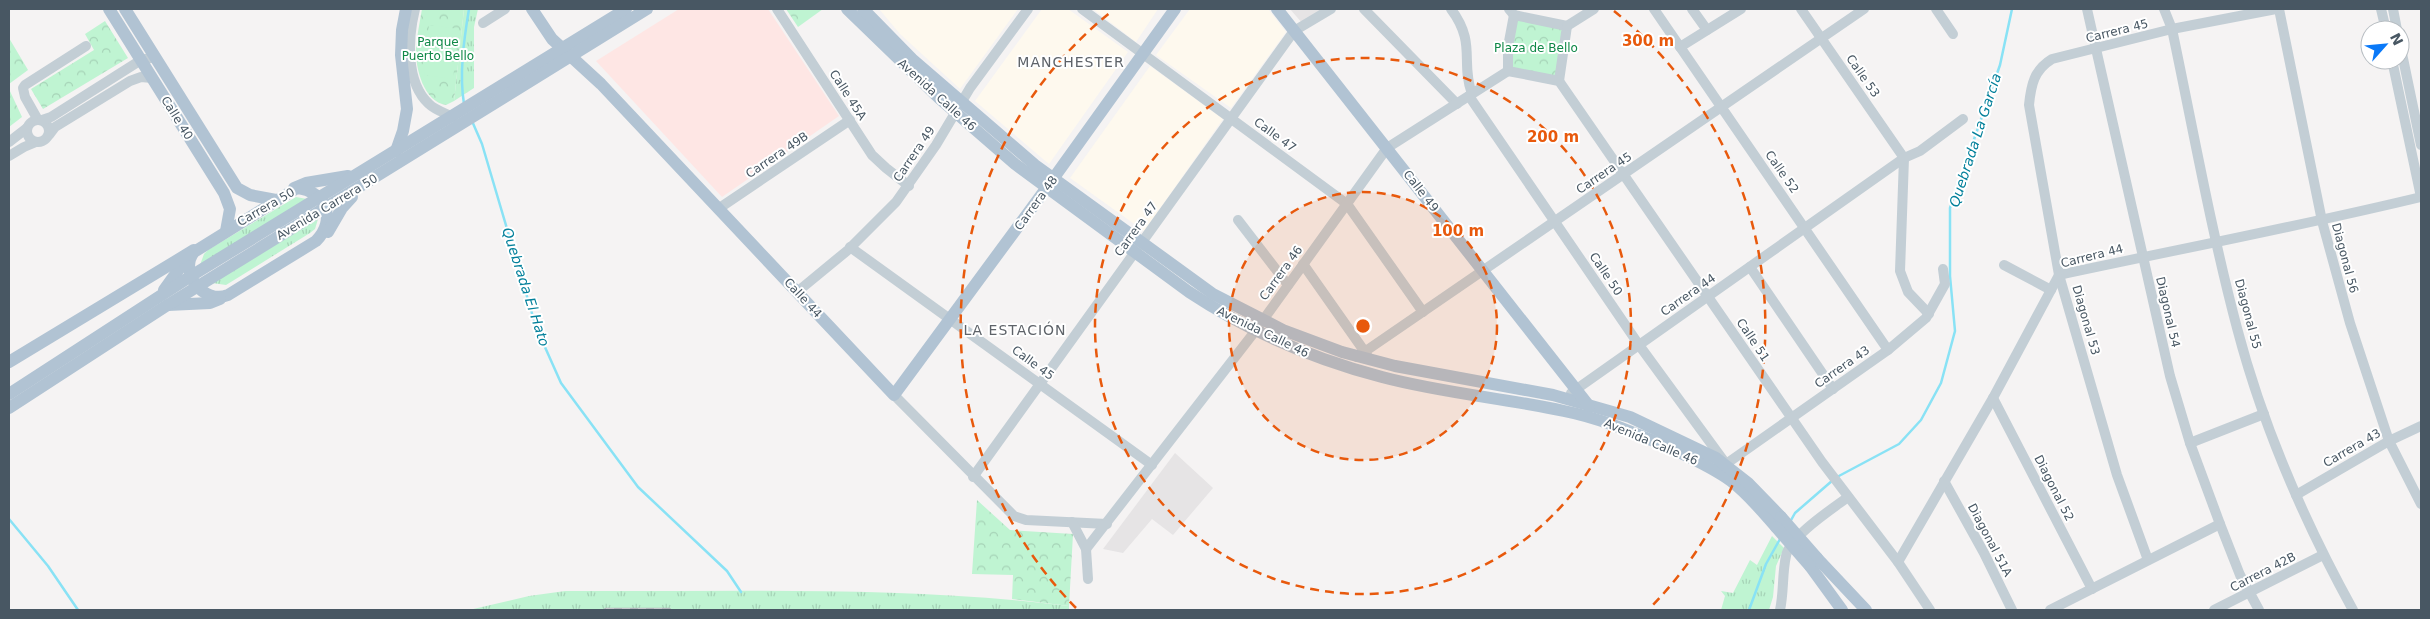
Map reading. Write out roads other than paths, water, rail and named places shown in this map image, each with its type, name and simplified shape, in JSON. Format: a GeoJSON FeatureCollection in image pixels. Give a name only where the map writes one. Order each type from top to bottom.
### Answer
{"type":"FeatureCollection","features":[{"type":"Feature","properties":{"kind":"main road","name":"Calle 40"},"geometry":{"type":"LineString","coordinates":[[109,9],[224,193],[230,209],[226,231]]}},
{"type":"Feature","properties":{"kind":"main road","name":"Calle 40"},"geometry":{"type":"LineString","coordinates":[[125,9],[237,188],[250,195],[276,200]]}},
{"type":"Feature","properties":{"kind":"main road"},"geometry":{"type":"LineString","coordinates":[[396,151],[403,131],[407,109],[401,55],[402,30],[406,9]]}},
{"type":"Feature","properties":{"kind":"main road","name":"Calle 44"},"geometry":{"type":"LineString","coordinates":[[532,9],[547,33],[601,84],[894,395]]}},
{"type":"Feature","properties":{"kind":"main road","name":"Avenida Carrera 50"},"geometry":{"type":"LineString","coordinates":[[567,52],[626,9]]}},
{"type":"Feature","properties":{"kind":"main road","name":"Avenida Carrera 50"},"geometry":{"type":"LineString","coordinates":[[370,173],[396,151],[481,106],[567,52],[647,9]]}},
{"type":"Feature","properties":{"kind":"main road","name":"Avenida Calle 46"},"geometry":{"type":"LineString","coordinates":[[847,9],[881,44],[1050,184],[1139,248],[1299,351],[1382,377],[1464,394],[1550,408],[1600,421],[1656,442],[1716,471],[1778,522]]}},
{"type":"Feature","properties":{"kind":"main road","name":"Avenida Calle 46"},"geometry":{"type":"LineString","coordinates":[[863,9],[958,107]]}},
{"type":"Feature","properties":{"kind":"main road","name":"Carrera 48"},"geometry":{"type":"LineString","coordinates":[[894,395],[1050,184],[1175,9]]}},
{"type":"Feature","properties":{"kind":"main road","name":"Calle 49"},"geometry":{"type":"LineString","coordinates":[[1277,9],[1600,421]]}},
{"type":"Feature","properties":{"kind":"main road","name":"Avenida Carrera 50"},"geometry":{"type":"LineString","coordinates":[[9,394],[163,301],[457,118]]}},
{"type":"Feature","properties":{"kind":"main road"},"geometry":{"type":"LineString","coordinates":[[288,192],[306,183],[370,173]]}},
{"type":"Feature","properties":{"kind":"main road"},"geometry":{"type":"LineString","coordinates":[[198,248],[184,261],[163,301],[210,303],[228,295],[316,241],[329,231],[345,204],[370,173]]}},
{"type":"Feature","properties":{"kind":"main road","name":"Carrera 50"},"geometry":{"type":"LineString","coordinates":[[198,248],[297,188],[305,189],[322,203]]}},
{"type":"Feature","properties":{"kind":"main road"},"geometry":{"type":"LineString","coordinates":[[316,241],[323,234],[328,222],[322,203]]}},
{"type":"Feature","properties":{"kind":"main road"},"geometry":{"type":"LineString","coordinates":[[198,248],[190,260],[194,281],[212,298],[218,299],[228,295]]}},
{"type":"Feature","properties":{"kind":"main road"},"geometry":{"type":"LineString","coordinates":[[11,362],[198,248]]}},
{"type":"Feature","properties":{"kind":"main road","name":"Avenida Carrera 50"},"geometry":{"type":"LineString","coordinates":[[9,408],[163,301]]}},
{"type":"Feature","properties":{"kind":"main road","name":"Avenida Calle 46"},"geometry":{"type":"LineString","coordinates":[[1259,325],[1283,330],[1364,356],[1587,403],[1638,421],[1706,452],[1726,464],[1755,489],[1778,522]]}},
{"type":"Feature","properties":{"kind":"main road"},"geometry":{"type":"LineString","coordinates":[[1778,522],[1813,562],[1866,610]]}},
{"type":"Feature","properties":{"kind":"main road"},"geometry":{"type":"LineString","coordinates":[[1813,562],[1842,610]]}},
{"type":"Feature","properties":{"kind":"street"},"geometry":{"type":"LineString","coordinates":[[415,9],[410,36],[415,82],[430,106],[457,118]]}},
{"type":"Feature","properties":{"kind":"street"},"geometry":{"type":"LineString","coordinates":[[482,23],[505,9]]}},
{"type":"Feature","properties":{"kind":"street","name":"Calle 45A"},"geometry":{"type":"LineString","coordinates":[[777,9],[879,162],[909,186]]}},
{"type":"Feature","properties":{"kind":"street","name":"Carrera 49"},"geometry":{"type":"LineString","coordinates":[[797,292],[884,215],[909,186],[958,107],[1028,9]]}},
{"type":"Feature","properties":{"kind":"street","name":"Calle 47"},"geometry":{"type":"LineString","coordinates":[[1082,9],[1347,204],[1423,312]]}},
{"type":"Feature","properties":{"kind":"street","name":"Carrera 47"},"geometry":{"type":"LineString","coordinates":[[973,477],[1294,31],[1331,9]]}},
{"type":"Feature","properties":{"kind":"street"},"geometry":{"type":"LineString","coordinates":[[1364,9],[1457,104]]}},
{"type":"Feature","properties":{"kind":"street","name":"Calle 50"},"geometry":{"type":"LineString","coordinates":[[1451,9],[1462,23],[1466,37],[1470,95],[1639,345],[1726,464]]}},
{"type":"Feature","properties":{"kind":"street"},"geometry":{"type":"LineString","coordinates":[[1568,26],[1559,82],[1508,71],[1511,12],[1568,26],[1594,9]]}},
{"type":"Feature","properties":{"kind":"street","name":"Calle 52"},"geometry":{"type":"LineString","coordinates":[[1654,9],[1888,350]]}},
{"type":"Feature","properties":{"kind":"street"},"geometry":{"type":"LineString","coordinates":[[1692,9],[1707,30]]}},
{"type":"Feature","properties":{"kind":"street"},"geometry":{"type":"LineString","coordinates":[[1680,47],[1741,9]]}},
{"type":"Feature","properties":{"kind":"street","name":"Calle 53"},"geometry":{"type":"LineString","coordinates":[[1801,9],[1904,158]]}},
{"type":"Feature","properties":{"kind":"street","name":"Carrera 45"},"geometry":{"type":"LineString","coordinates":[[1364,356],[1483,270],[1864,9]]}},
{"type":"Feature","properties":{"kind":"street"},"geometry":{"type":"LineString","coordinates":[[1936,9],[1953,34]]}},
{"type":"Feature","properties":{"kind":"street","name":"Diagonal 54"},"geometry":{"type":"LineString","coordinates":[[2087,9],[2170,376],[2190,443],[2220,524],[2248,593],[2258,610]]}},
{"type":"Feature","properties":{"kind":"street","name":"Diagonal 55"},"geometry":{"type":"LineString","coordinates":[[2164,9],[2172,29],[2216,241],[2237,329],[2264,414],[2296,495],[2323,555],[2353,610]]}},
{"type":"Feature","properties":{"kind":"street","name":"Carrera 45"},"geometry":{"type":"LineString","coordinates":[[2052,59],[2172,29],[2277,9]]}},
{"type":"Feature","properties":{"kind":"street","name":"Diagonal 56"},"geometry":{"type":"LineString","coordinates":[[2277,9],[2322,221],[2350,323],[2389,441],[2421,504]]}},
{"type":"Feature","properties":{"kind":"street"},"geometry":{"type":"LineString","coordinates":[[49,135],[48,125],[40,120],[24,97],[23,88],[86,46]]}},
{"type":"Feature","properties":{"kind":"street"},"geometry":{"type":"LineString","coordinates":[[9,142],[27,128],[31,122],[51,117],[141,60],[155,57]]}},
{"type":"Feature","properties":{"kind":"street","name":"Diagonal 53"},"geometry":{"type":"LineString","coordinates":[[2052,59],[2036,74],[2029,105],[2059,275],[2117,475],[2148,560]]}},
{"type":"Feature","properties":{"kind":"street"},"geometry":{"type":"LineString","coordinates":[[2394,70],[2421,197]]}},
{"type":"Feature","properties":{"kind":"street"},"geometry":{"type":"LineString","coordinates":[[2405,70],[2421,145]]}},
{"type":"Feature","properties":{"kind":"street","name":"Carrera 46"},"geometry":{"type":"LineString","coordinates":[[1086,549],[1259,325],[1387,148],[1508,71]]}},
{"type":"Feature","properties":{"kind":"street"},"geometry":{"type":"LineString","coordinates":[[9,156],[24,146],[44,141],[55,127],[130,81],[141,77],[152,78]]}},
{"type":"Feature","properties":{"kind":"street","name":"Calle 51"},"geometry":{"type":"LineString","coordinates":[[1559,82],[1791,418],[1898,562],[1930,610]]}},
{"type":"Feature","properties":{"kind":"street","name":"Carrera 44"},"geometry":{"type":"LineString","coordinates":[[1550,408],[1904,158],[1920,151],[1963,119]]}},
{"type":"Feature","properties":{"kind":"street","name":"Carrera 49B"},"geometry":{"type":"LineString","coordinates":[[718,209],[850,120]]}},
{"type":"Feature","properties":{"kind":"street"},"geometry":{"type":"LineString","coordinates":[[27,128],[30,139],[36,142]]}},
{"type":"Feature","properties":{"kind":"street"},"geometry":{"type":"LineString","coordinates":[[1904,158],[1900,271],[1908,292],[1928,314]]}},
{"type":"Feature","properties":{"kind":"street","name":"Carrera 44"},"geometry":{"type":"LineString","coordinates":[[1898,562],[1993,398],[2059,275],[2216,241],[2322,221],[2421,197]]}},
{"type":"Feature","properties":{"kind":"street"},"geometry":{"type":"LineString","coordinates":[[1238,220],[1288,285]]}},
{"type":"Feature","properties":{"kind":"street","name":"Calle 45"},"geometry":{"type":"LineString","coordinates":[[850,247],[1152,465]]}},
{"type":"Feature","properties":{"kind":"street"},"geometry":{"type":"LineString","coordinates":[[1303,264],[1364,356]]}},
{"type":"Feature","properties":{"kind":"street"},"geometry":{"type":"LineString","coordinates":[[2004,265],[2051,290]]}},
{"type":"Feature","properties":{"kind":"street"},"geometry":{"type":"LineString","coordinates":[[1750,267],[1833,389]]}},
{"type":"Feature","properties":{"kind":"street","name":"Carrera 43"},"geometry":{"type":"LineString","coordinates":[[1726,464],[1888,350],[1928,314],[1945,284],[1943,269]]}},
{"type":"Feature","properties":{"kind":"street","name":"Calle 44"},"geometry":{"type":"LineString","coordinates":[[894,395],[973,477],[1014,516],[1026,520],[1107,524]]}},
{"type":"Feature","properties":{"kind":"street","name":"Diagonal 52"},"geometry":{"type":"LineString","coordinates":[[1993,398],[2092,589]]}},
{"type":"Feature","properties":{"kind":"street"},"geometry":{"type":"LineString","coordinates":[[2190,443],[2264,414]]}},
{"type":"Feature","properties":{"kind":"street","name":"Carrera 43"},"geometry":{"type":"LineString","coordinates":[[2296,495],[2389,441],[2421,426]]}},
{"type":"Feature","properties":{"kind":"street","name":"Diagonal 51A"},"geometry":{"type":"LineString","coordinates":[[1944,481],[1984,552],[2012,610]]}},
{"type":"Feature","properties":{"kind":"street"},"geometry":{"type":"LineString","coordinates":[[1780,610],[1786,552],[1808,526],[1848,497]]}},
{"type":"Feature","properties":{"kind":"street"},"geometry":{"type":"LineString","coordinates":[[1072,522],[1086,549],[1088,579]]}},
{"type":"Feature","properties":{"kind":"street"},"geometry":{"type":"LineString","coordinates":[[2050,610],[2220,524]]}},
{"type":"Feature","properties":{"kind":"street","name":"Carrera 42B"},"geometry":{"type":"LineString","coordinates":[[2214,610],[2323,555]]}},
{"type":"Feature","properties":{"kind":"waterway","name":"Quebrada El Hato"},"geometry":{"type":"LineString","coordinates":[[464,104],[462,69],[469,9]]}},
{"type":"Feature","properties":{"kind":"waterway","name":"Quebrada La García"},"geometry":{"type":"LineString","coordinates":[[1837,477],[1899,444],[1921,420],[1941,383],[1955,331],[1950,276],[1950,208],[2000,65],[2012,9]]}},
{"type":"Feature","properties":{"kind":"waterway","name":"Quebrada El Hato"},"geometry":{"type":"LineString","coordinates":[[472,121],[482,144],[536,327],[561,383],[638,487],[727,571],[741,592]]}},
{"type":"Feature","properties":{"kind":"waterway","name":"Quebrada La García"},"geometry":{"type":"LineString","coordinates":[[1790,522],[1795,513],[1833,480]]}},
{"type":"Feature","properties":{"kind":"waterway"},"geometry":{"type":"LineString","coordinates":[[9,519],[48,566],[78,610]]}},
{"type":"Feature","properties":{"kind":"waterway","name":"Quebrada La García"},"geometry":{"type":"LineString","coordinates":[[1749,610],[1766,564],[1780,539]]}},
{"type":"Feature","properties":{"kind":"railway"},"geometry":{"type":"LineString","coordinates":[[606,610],[669,610]]}},
{"type":"Feature","properties":{"kind":"district","name":"MANCHESTER"},"geometry":{"type":"Point","coordinates":[1071,62]}},
{"type":"Feature","properties":{"kind":"district","name":"LA ESTACIÓN"},"geometry":{"type":"Point","coordinates":[1015,330]}},
{"type":"Feature","properties":{"kind":"park label","name":"Plaza de Bello"},"geometry":{"type":"Point","coordinates":[1536,48]}},
{"type":"Feature","properties":{"kind":"park label","name":"Parque Puerto Bello"},"geometry":{"type":"Point","coordinates":[438,49]}}]}
